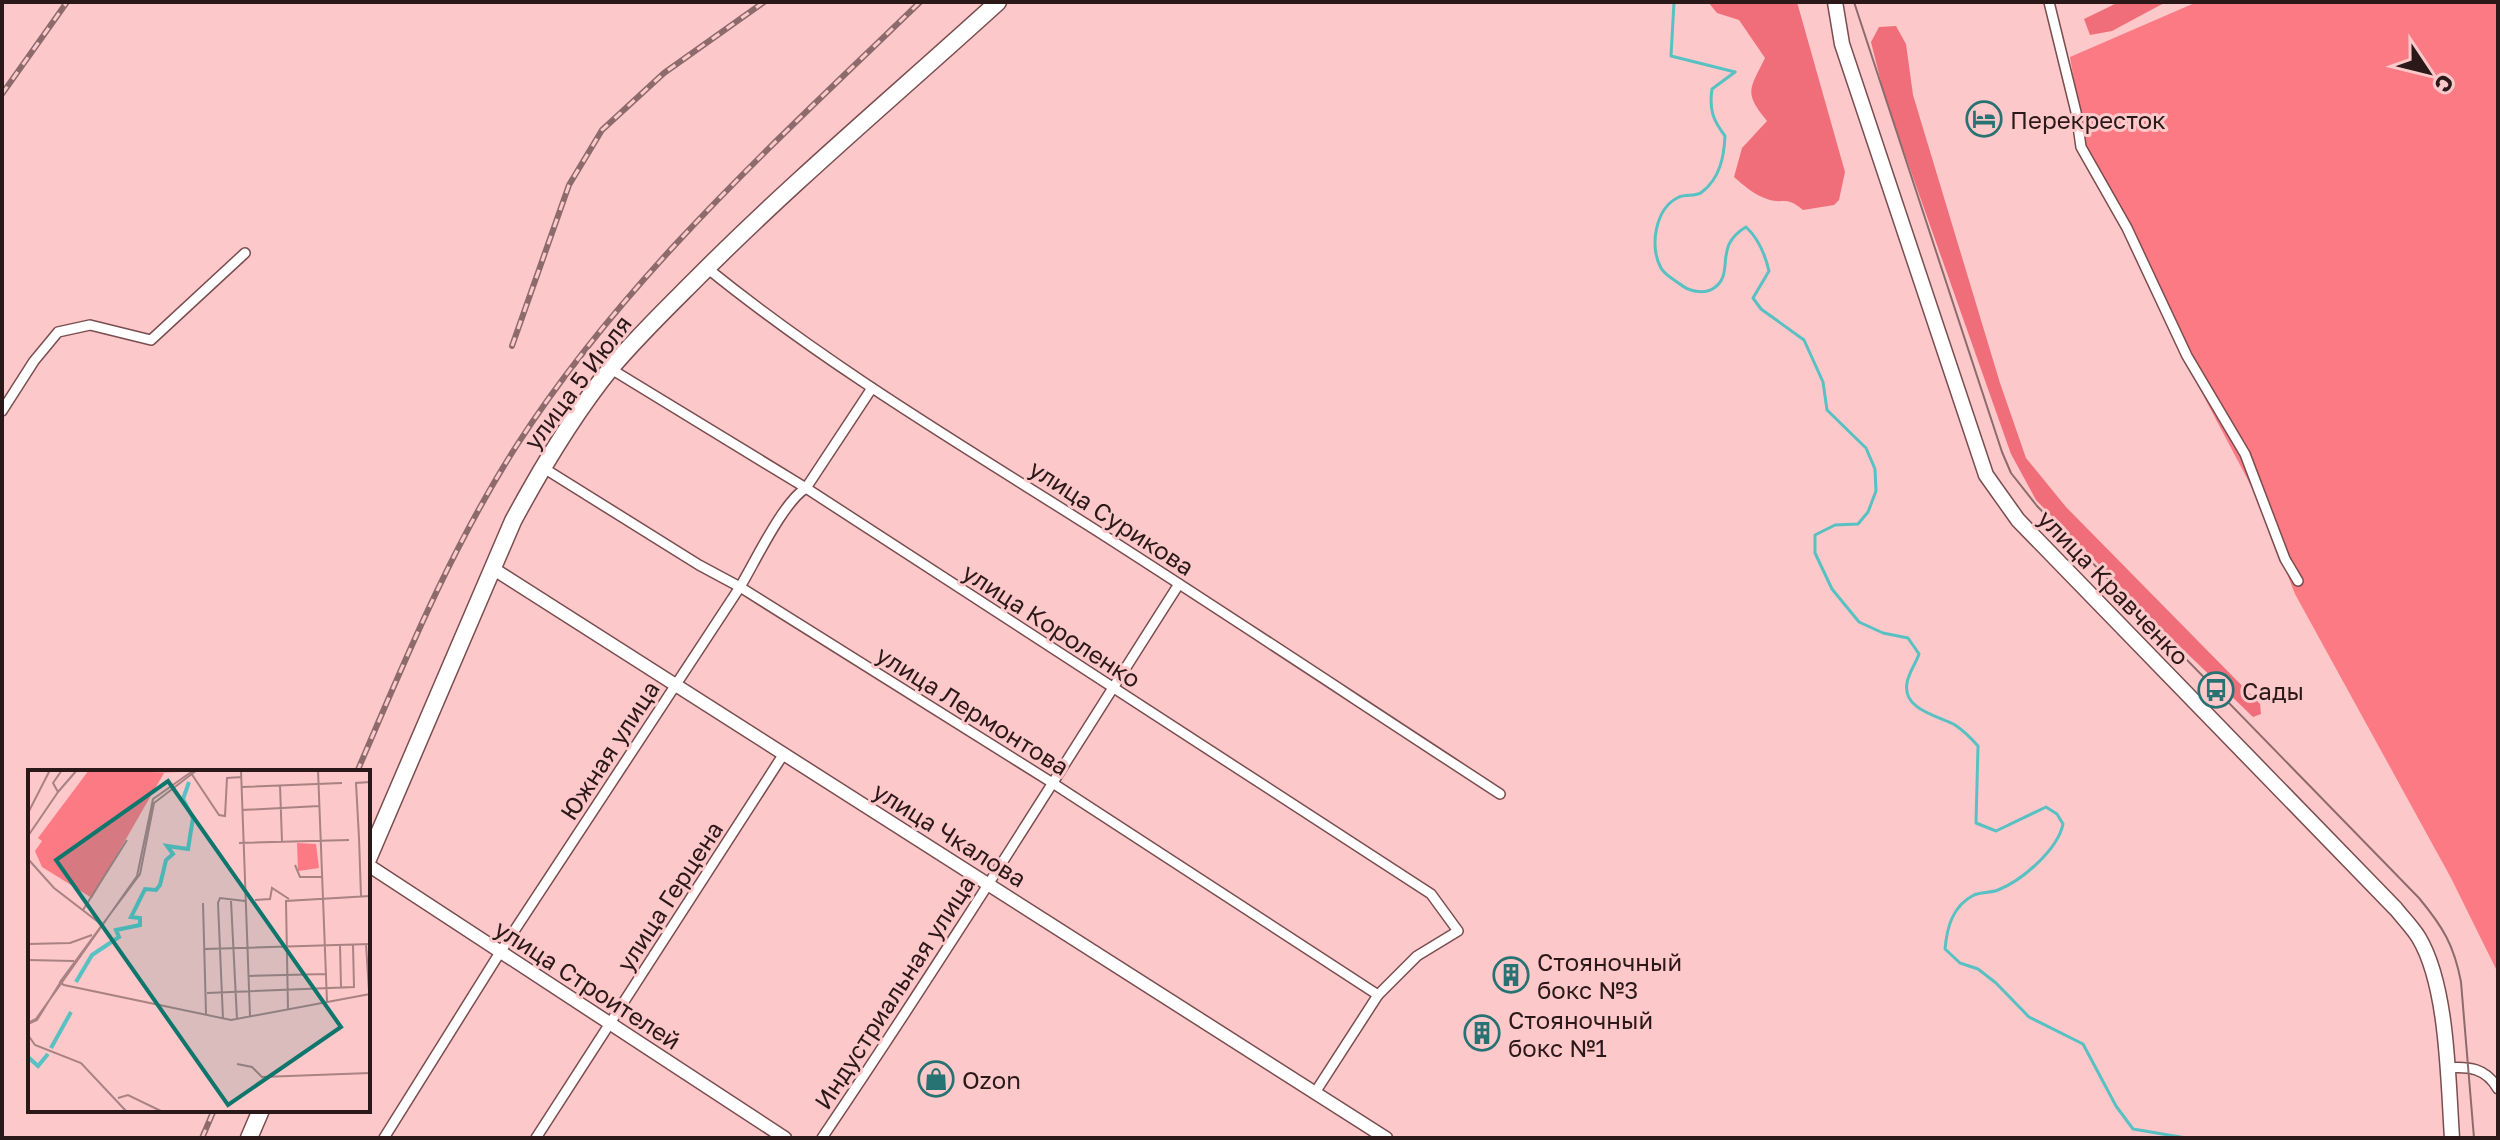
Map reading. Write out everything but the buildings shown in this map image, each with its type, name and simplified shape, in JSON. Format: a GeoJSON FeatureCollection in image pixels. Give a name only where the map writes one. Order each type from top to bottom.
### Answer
{"type":"FeatureCollection","features":[{"type":"Feature","properties":{"kind":"highway","name":"улица 5 Июля"},"geometry":{"type":"LineString","coordinates":[[370,854],[492,568],[542,467],[611,369],[760,215],[998,2]]}},
{"type":"Feature","properties":{"kind":"highway"},"geometry":{"type":"LineString","coordinates":[[249,1138],[260,1112]]}},
{"type":"Feature","properties":{"kind":"main road","name":"улица Кравченко"},"geometry":{"type":"LineString","coordinates":[[1835,2],[1842,44],[1986,475],[2018,520],[2396,909],[2419,938],[2431,966],[2438,999],[2452,1138]]}},
{"type":"Feature","properties":{"kind":"street"},"geometry":{"type":"LineString","coordinates":[[2049,2],[2076,112],[2081,147],[2127,228],[2187,356],[2245,454],[2285,559],[2298,581]]}},
{"type":"Feature","properties":{"kind":"street"},"geometry":{"type":"LineString","coordinates":[[2,411],[34,361],[58,332],[90,325],[151,340],[245,253]]}},
{"type":"Feature","properties":{"kind":"street","name":"улица Сурикова"},"geometry":{"type":"LineString","coordinates":[[707,268],[738,294],[872,388],[1500,794]]}},
{"type":"Feature","properties":{"kind":"street","name":"улица Короленко"},"geometry":{"type":"LineString","coordinates":[[611,369],[806,488],[1431,894],[1458,931],[1417,956],[1378,995]]}},
{"type":"Feature","properties":{"kind":"street","name":"Южная улица"},"geometry":{"type":"LineString","coordinates":[[384,1138],[499,954],[740,587],[798,493],[806,488],[872,388]]}},
{"type":"Feature","properties":{"kind":"street","name":"улица Лермонтова"},"geometry":{"type":"LineString","coordinates":[[542,467],[1051,782],[1378,995]]}},
{"type":"Feature","properties":{"kind":"street","name":"улица Чкалова"},"geometry":{"type":"LineString","coordinates":[[492,568],[1386,1138]]}},
{"type":"Feature","properties":{"kind":"street","name":"Индустриальная улица"},"geometry":{"type":"LineString","coordinates":[[822,1138],[989,884],[1179,584]]}},
{"type":"Feature","properties":{"kind":"street","name":"улица Герцена"},"geometry":{"type":"LineString","coordinates":[[536,1138],[783,755]]}},
{"type":"Feature","properties":{"kind":"street","name":"улица Строителей"},"geometry":{"type":"LineString","coordinates":[[370,866],[499,954],[785,1138]]}},
{"type":"Feature","properties":{"kind":"street"},"geometry":{"type":"LineString","coordinates":[[1316,1091],[1378,995]]}},
{"type":"Feature","properties":{"kind":"street"},"geometry":{"type":"LineString","coordinates":[[2446,1068],[2477,1068],[2490,1077],[2498,1089]]}},
{"type":"Feature","properties":{"kind":"shaded area"},"geometry":{"type":"Polygon","coordinates":[[[1708,2],[1797,2],[1845,172],[1839,200],[1834,205],[1803,210],[1788,202],[1763,197],[1734,177],[1742,148],[1767,121],[1754,103],[1751,90],[1765,58],[1739,20],[1717,13],[1708,2]]]}},
{"type":"Feature","properties":{"kind":"shaded area"},"geometry":{"type":"Polygon","coordinates":[[[2119,2],[2166,2],[2112,31],[2090,35],[2084,19],[2119,2]]]}},
{"type":"Feature","properties":{"kind":"shaded area"},"geometry":{"type":"Polygon","coordinates":[[[2197,2],[2498,2],[2498,973],[2451,878],[2295,594],[2259,501],[2174,340],[2086,151],[2070,57],[2197,2]]]}},
{"type":"Feature","properties":{"kind":"shaded area"},"geometry":{"type":"Polygon","coordinates":[[[1896,26],[1906,44],[1913,95],[2000,383],[2026,458],[2066,507],[2260,704],[2261,714],[2253,717],[2036,500],[2011,454],[1885,98],[1871,42],[1879,27],[1896,26]]]}},
{"type":"Feature","properties":{"kind":"waterway"},"geometry":{"type":"LineString","coordinates":[[1674,2],[1671,56],[1735,72]]}},
{"type":"Feature","properties":{"kind":"waterway"},"geometry":{"type":"LineString","coordinates":[[1735,72],[1712,89],[1713,114],[1725,136],[1720,167],[1702,192],[1679,197],[1664,210],[1656,229],[1657,259],[1665,273],[1687,289],[1710,290],[1724,275],[1727,251],[1736,235],[1746,227],[1755,237],[1769,271],[1753,298],[1761,309],[1804,340],[1823,382],[1827,410],[1866,448],[1875,469],[1876,491],[1868,512],[1858,524],[1835,525],[1815,535],[1815,553],[1832,589],[1859,622],[1883,633],[1908,638],[1919,654],[1907,683],[1910,700],[1923,711],[1955,725],[1978,746],[1976,823],[1996,831],[2046,807],[2057,814],[2063,824],[2047,853],[2028,871],[2008,885],[1974,895],[1960,905],[1949,926],[1945,949],[1960,963],[1978,969],[1996,983],[2029,1017],[2083,1044],[2116,1106],[2133,1129],[2186,1138]]}},
{"type":"Feature","properties":{"kind":"tram line"},"geometry":{"type":"LineString","coordinates":[[1854,2],[2011,473],[2037,506],[2435,918],[2451,947],[2461,982],[2474,1138]]}},
{"type":"Feature","properties":{"kind":"railway"},"geometry":{"type":"LineString","coordinates":[[2,94],[67,2]]}},
{"type":"Feature","properties":{"kind":"railway"},"geometry":{"type":"LineString","coordinates":[[512,346],[569,185],[602,130],[664,73],[764,2]]}},
{"type":"Feature","properties":{"kind":"railway"},"geometry":{"type":"LineString","coordinates":[[358,770],[450,564],[493,484],[560,383],[606,324],[706,212],[920,2]]}},
{"type":"Feature","properties":{"kind":"railway"},"geometry":{"type":"LineString","coordinates":[[202,1138],[213,1112]]}},
{"type":"Feature","properties":{"kind":"place","name":"Перекресток"},"geometry":{"type":"Point","coordinates":[1984,119]}},
{"type":"Feature","properties":{"kind":"place","name":"Сады"},"geometry":{"type":"Point","coordinates":[2216,690]}},
{"type":"Feature","properties":{"kind":"place","name":"Стояночный бокс №3"},"geometry":{"type":"Point","coordinates":[1511,975]}},
{"type":"Feature","properties":{"kind":"place","name":"Стояночный бокс №1"},"geometry":{"type":"Point","coordinates":[1482,1033]}},
{"type":"Feature","properties":{"kind":"place","name":"Ozon"},"geometry":{"type":"Point","coordinates":[936,1079]}}]}
